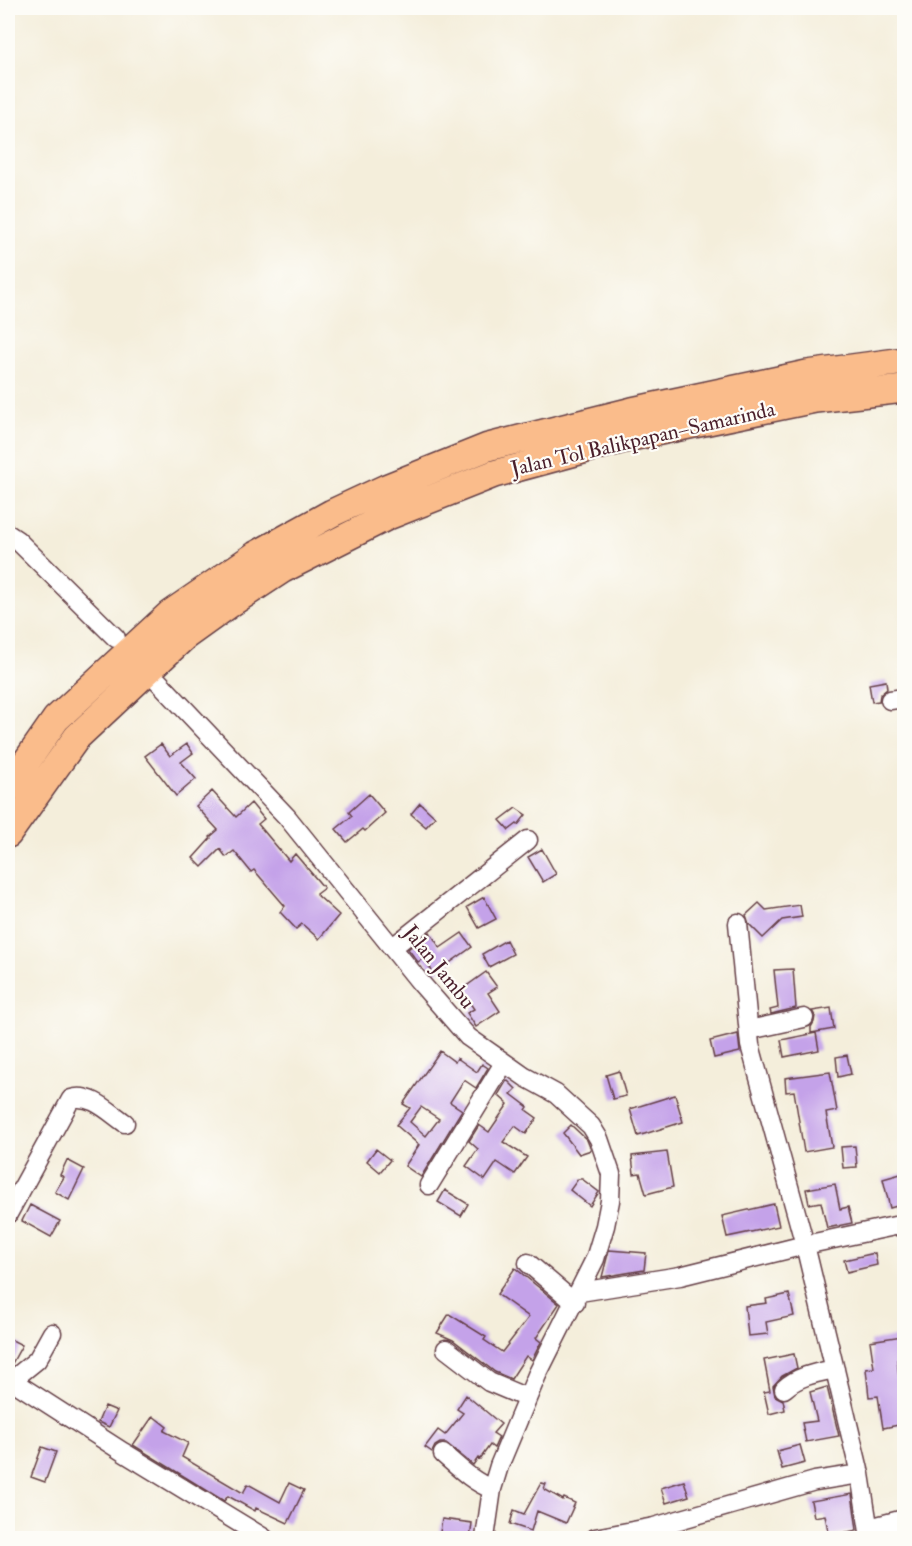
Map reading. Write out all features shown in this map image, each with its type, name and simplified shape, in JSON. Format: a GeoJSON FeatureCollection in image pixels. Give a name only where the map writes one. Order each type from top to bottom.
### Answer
{"type":"FeatureCollection","features":[{"type":"Feature","properties":{"kind":"highway","name":"Jalan Tol Balikpapan–Samarinda"},"geometry":{"type":"LineString","coordinates":[[8,788],[56,719],[170,614],[256,555],[332,513],[386,488],[488,447],[632,411],[807,374],[904,361]]}},
{"type":"Feature","properties":{"kind":"highway","name":"Jalan Tol Balikpapan–Samarinda"},"geometry":{"type":"LineString","coordinates":[[8,834],[77,737],[185,636],[283,569],[388,516],[494,474],[632,437],[815,399],[904,389]]}},
{"type":"Feature","properties":{"kind":"street"},"geometry":{"type":"LineString","coordinates":[[8,534],[17,540],[116,638]]}},
{"type":"Feature","properties":{"kind":"street","name":"Jalan Jambu"},"geometry":{"type":"LineString","coordinates":[[158,681],[288,817],[444,1012],[468,1037],[525,1077],[556,1094],[586,1120],[599,1139],[610,1174],[610,1201],[595,1259],[527,1398],[499,1466],[492,1489],[485,1539]]}},
{"type":"Feature","properties":{"kind":"street"},"geometry":{"type":"LineString","coordinates":[[393,947],[528,840]]}},
{"type":"Feature","properties":{"kind":"street"},"geometry":{"type":"LineString","coordinates":[[738,923],[750,1045],[805,1245],[860,1474],[866,1534],[904,1519]]}},
{"type":"Feature","properties":{"kind":"street"},"geometry":{"type":"LineString","coordinates":[[749,1030],[804,1017]]}},
{"type":"Feature","properties":{"kind":"street"},"geometry":{"type":"LineString","coordinates":[[429,1185],[504,1063]]}},
{"type":"Feature","properties":{"kind":"street"},"geometry":{"type":"LineString","coordinates":[[8,1214],[71,1099],[80,1096],[88,1098],[125,1123]]}},
{"type":"Feature","properties":{"kind":"street"},"geometry":{"type":"LineString","coordinates":[[528,1263],[577,1298],[904,1224]]}},
{"type":"Feature","properties":{"kind":"street"},"geometry":{"type":"LineString","coordinates":[[52,1333],[38,1359],[9,1380],[264,1539]]}},
{"type":"Feature","properties":{"kind":"street"},"geometry":{"type":"LineString","coordinates":[[446,1349],[489,1382],[527,1398]]}},
{"type":"Feature","properties":{"kind":"street"},"geometry":{"type":"LineString","coordinates":[[784,1389],[805,1376],[835,1369]]}},
{"type":"Feature","properties":{"kind":"street"},"geometry":{"type":"LineString","coordinates":[[442,1454],[469,1476],[492,1489]]}},
{"type":"Feature","properties":{"kind":"street"},"geometry":{"type":"LineString","coordinates":[[595,1539],[654,1527],[815,1481],[860,1474]]}},
{"type":"Feature","properties":{"kind":"building"},"geometry":{"type":"Polygon","coordinates":[[[886,681],[887,689],[880,695],[879,701],[872,702],[869,684],[886,681]]]}},
{"type":"Feature","properties":{"kind":"building"},"geometry":{"type":"Polygon","coordinates":[[[161,744],[170,756],[187,744],[193,753],[181,762],[196,779],[176,796],[145,756],[161,744]]]}},
{"type":"Feature","properties":{"kind":"building"},"geometry":{"type":"Polygon","coordinates":[[[212,791],[236,817],[251,803],[264,819],[258,824],[289,861],[295,854],[324,888],[316,894],[339,915],[319,939],[302,924],[296,929],[280,912],[285,906],[254,870],[251,872],[234,851],[226,857],[220,849],[202,867],[193,858],[218,830],[196,806],[212,791]]]}},
{"type":"Feature","properties":{"kind":"building"},"geometry":{"type":"Polygon","coordinates":[[[369,794],[385,813],[365,831],[363,829],[347,842],[336,829],[352,816],[349,812],[369,794]]]}},
{"type":"Feature","properties":{"kind":"building"},"geometry":{"type":"Polygon","coordinates":[[[420,803],[435,817],[426,827],[411,814],[420,803]]]}},
{"type":"Feature","properties":{"kind":"building"},"geometry":{"type":"Polygon","coordinates":[[[516,808],[526,815],[518,825],[509,830],[500,820],[516,808]]]}},
{"type":"Feature","properties":{"kind":"building"},"geometry":{"type":"Polygon","coordinates":[[[542,849],[556,874],[543,882],[528,857],[542,849]]]}},
{"type":"Feature","properties":{"kind":"building"},"geometry":{"type":"Polygon","coordinates":[[[484,897],[496,919],[479,928],[467,907],[484,897]]]}},
{"type":"Feature","properties":{"kind":"building"},"geometry":{"type":"Polygon","coordinates":[[[759,903],[766,910],[800,905],[802,917],[782,920],[763,938],[749,924],[746,915],[759,903]]]}},
{"type":"Feature","properties":{"kind":"building"},"geometry":{"type":"Polygon","coordinates":[[[430,932],[440,948],[462,933],[472,947],[434,974],[424,958],[418,962],[408,949],[430,932]]]}},
{"type":"Feature","properties":{"kind":"building"},"geometry":{"type":"Polygon","coordinates":[[[506,940],[513,954],[489,967],[482,954],[506,940]]]}},
{"type":"Feature","properties":{"kind":"building"},"geometry":{"type":"Polygon","coordinates":[[[793,969],[796,1008],[771,1014],[770,1010],[778,1008],[774,970],[793,969]]]}},
{"type":"Feature","properties":{"kind":"building"},"geometry":{"type":"Polygon","coordinates":[[[486,972],[497,987],[488,993],[500,1011],[476,1027],[467,1013],[474,1009],[461,990],[486,972]]]}},
{"type":"Feature","properties":{"kind":"building"},"geometry":{"type":"Polygon","coordinates":[[[831,1008],[834,1029],[811,1033],[815,1016],[812,1011],[831,1008]]]}},
{"type":"Feature","properties":{"kind":"building"},"geometry":{"type":"Polygon","coordinates":[[[816,1033],[819,1050],[784,1057],[781,1040],[816,1033]]]}},
{"type":"Feature","properties":{"kind":"building"},"geometry":{"type":"Polygon","coordinates":[[[738,1034],[740,1052],[714,1058],[710,1041],[738,1034]]]}},
{"type":"Feature","properties":{"kind":"building"},"geometry":{"type":"Polygon","coordinates":[[[440,1051],[455,1062],[457,1058],[477,1072],[482,1064],[488,1068],[476,1088],[464,1080],[450,1102],[462,1110],[421,1177],[405,1166],[419,1145],[396,1125],[410,1108],[403,1104],[440,1051]],[[421,1107],[410,1122],[426,1136],[439,1119],[421,1107]]]}},
{"type":"Feature","properties":{"kind":"building"},"geometry":{"type":"Polygon","coordinates":[[[847,1055],[851,1074],[838,1077],[836,1057],[847,1055]]]}},
{"type":"Feature","properties":{"kind":"building"},"geometry":{"type":"Polygon","coordinates":[[[619,1071],[626,1096],[613,1099],[606,1075],[619,1071]]]}},
{"type":"Feature","properties":{"kind":"building"},"geometry":{"type":"Polygon","coordinates":[[[830,1072],[837,1111],[826,1113],[832,1147],[804,1152],[794,1091],[786,1092],[785,1078],[830,1072]]]}},
{"type":"Feature","properties":{"kind":"building"},"geometry":{"type":"Polygon","coordinates":[[[507,1080],[516,1089],[511,1094],[528,1107],[526,1110],[537,1118],[526,1134],[515,1126],[503,1142],[527,1157],[515,1174],[497,1162],[485,1180],[466,1166],[478,1149],[469,1141],[479,1125],[489,1132],[508,1104],[498,1095],[507,1080]]]}},
{"type":"Feature","properties":{"kind":"building"},"geometry":{"type":"Polygon","coordinates":[[[675,1095],[683,1122],[638,1136],[630,1109],[675,1095]]]}},
{"type":"Feature","properties":{"kind":"building"},"geometry":{"type":"Polygon","coordinates":[[[571,1125],[587,1140],[591,1150],[579,1154],[563,1133],[571,1125]]]}},
{"type":"Feature","properties":{"kind":"building"},"geometry":{"type":"Polygon","coordinates":[[[855,1146],[857,1167],[843,1168],[841,1147],[855,1146]]]}},
{"type":"Feature","properties":{"kind":"building"},"geometry":{"type":"Polygon","coordinates":[[[376,1149],[390,1160],[380,1172],[367,1161],[376,1149]]]}},
{"type":"Feature","properties":{"kind":"building"},"geometry":{"type":"Polygon","coordinates":[[[667,1152],[673,1187],[646,1194],[640,1173],[634,1174],[632,1156],[667,1152]]]}},
{"type":"Feature","properties":{"kind":"building"},"geometry":{"type":"Polygon","coordinates":[[[67,1160],[84,1169],[69,1200],[55,1192],[64,1177],[60,1175],[67,1160]]]}},
{"type":"Feature","properties":{"kind":"building"},"geometry":{"type":"Polygon","coordinates":[[[904,1173],[904,1204],[890,1208],[883,1179],[904,1173]]]}},
{"type":"Feature","properties":{"kind":"building"},"geometry":{"type":"Polygon","coordinates":[[[578,1179],[582,1179],[599,1192],[590,1206],[570,1190],[578,1179]]]}},
{"type":"Feature","properties":{"kind":"building"},"geometry":{"type":"Polygon","coordinates":[[[835,1184],[840,1209],[848,1207],[852,1223],[827,1228],[821,1202],[809,1204],[806,1189],[835,1184]]]}},
{"type":"Feature","properties":{"kind":"building"},"geometry":{"type":"Polygon","coordinates":[[[445,1190],[468,1204],[461,1216],[438,1202],[445,1190]]]}},
{"type":"Feature","properties":{"kind":"building"},"geometry":{"type":"Polygon","coordinates":[[[774,1204],[779,1226],[727,1237],[722,1216],[774,1204]]]}},
{"type":"Feature","properties":{"kind":"building"},"geometry":{"type":"Polygon","coordinates":[[[30,1205],[60,1221],[51,1237],[22,1221],[30,1205]]]}},
{"type":"Feature","properties":{"kind":"building"},"geometry":{"type":"Polygon","coordinates":[[[609,1250],[646,1253],[644,1270],[602,1277],[609,1250]]]}},
{"type":"Feature","properties":{"kind":"building"},"geometry":{"type":"Polygon","coordinates":[[[875,1253],[877,1265],[847,1272],[844,1260],[875,1253]]]}},
{"type":"Feature","properties":{"kind":"building"},"geometry":{"type":"Polygon","coordinates":[[[515,1268],[559,1304],[536,1338],[541,1342],[532,1360],[526,1356],[511,1379],[495,1372],[453,1340],[437,1333],[449,1314],[486,1337],[484,1340],[502,1352],[529,1317],[497,1294],[515,1268]]]}},
{"type":"Feature","properties":{"kind":"building"},"geometry":{"type":"Polygon","coordinates":[[[789,1294],[794,1316],[766,1322],[768,1334],[748,1336],[745,1306],[767,1303],[766,1299],[789,1294]]]}},
{"type":"Feature","properties":{"kind":"building"},"geometry":{"type":"Polygon","coordinates":[[[902,1336],[904,1359],[897,1360],[904,1424],[883,1428],[878,1396],[869,1397],[866,1369],[874,1368],[870,1341],[902,1336]]]}},
{"type":"Feature","properties":{"kind":"building"},"geometry":{"type":"Polygon","coordinates":[[[8,1338],[22,1345],[10,1367],[8,1367],[8,1338]]]}},
{"type":"Feature","properties":{"kind":"building"},"geometry":{"type":"Polygon","coordinates":[[[794,1354],[797,1368],[782,1376],[773,1386],[775,1396],[783,1400],[785,1410],[769,1414],[764,1392],[770,1391],[764,1360],[794,1354]]]}},
{"type":"Feature","properties":{"kind":"building"},"geometry":{"type":"Polygon","coordinates":[[[827,1387],[839,1436],[806,1442],[802,1423],[817,1421],[810,1392],[827,1387]]]}},
{"type":"Feature","properties":{"kind":"building"},"geometry":{"type":"Polygon","coordinates":[[[466,1395],[501,1424],[493,1433],[499,1437],[494,1448],[490,1445],[473,1465],[446,1443],[435,1446],[432,1452],[425,1447],[438,1430],[445,1435],[463,1413],[457,1409],[466,1395]]]}},
{"type":"Feature","properties":{"kind":"building"},"geometry":{"type":"Polygon","coordinates":[[[105,1406],[117,1411],[109,1427],[98,1422],[105,1406]]]}},
{"type":"Feature","properties":{"kind":"building"},"geometry":{"type":"Polygon","coordinates":[[[153,1416],[167,1427],[164,1431],[188,1443],[182,1457],[243,1493],[248,1484],[280,1502],[289,1483],[304,1490],[288,1523],[256,1508],[255,1511],[228,1496],[224,1501],[133,1445],[153,1416]]]}},
{"type":"Feature","properties":{"kind":"building"},"geometry":{"type":"Polygon","coordinates":[[[800,1445],[805,1463],[782,1469],[777,1451],[800,1445]]]}},
{"type":"Feature","properties":{"kind":"building"},"geometry":{"type":"Polygon","coordinates":[[[42,1447],[56,1452],[45,1482],[31,1477],[42,1447]]]}},
{"type":"Feature","properties":{"kind":"building"},"geometry":{"type":"Polygon","coordinates":[[[684,1481],[689,1496],[666,1503],[661,1488],[684,1481]]]}},
{"type":"Feature","properties":{"kind":"building"},"geometry":{"type":"Polygon","coordinates":[[[541,1483],[546,1484],[544,1489],[563,1500],[564,1498],[575,1503],[566,1523],[537,1511],[531,1531],[510,1524],[514,1510],[524,1514],[541,1483]]]}},
{"type":"Feature","properties":{"kind":"building"},"geometry":{"type":"Polygon","coordinates":[[[852,1494],[857,1530],[829,1536],[825,1515],[814,1517],[811,1501],[852,1494]]]}},
{"type":"Feature","properties":{"kind":"building"},"geometry":{"type":"Polygon","coordinates":[[[442,1519],[472,1523],[470,1539],[439,1539],[442,1519]]]}}]}
